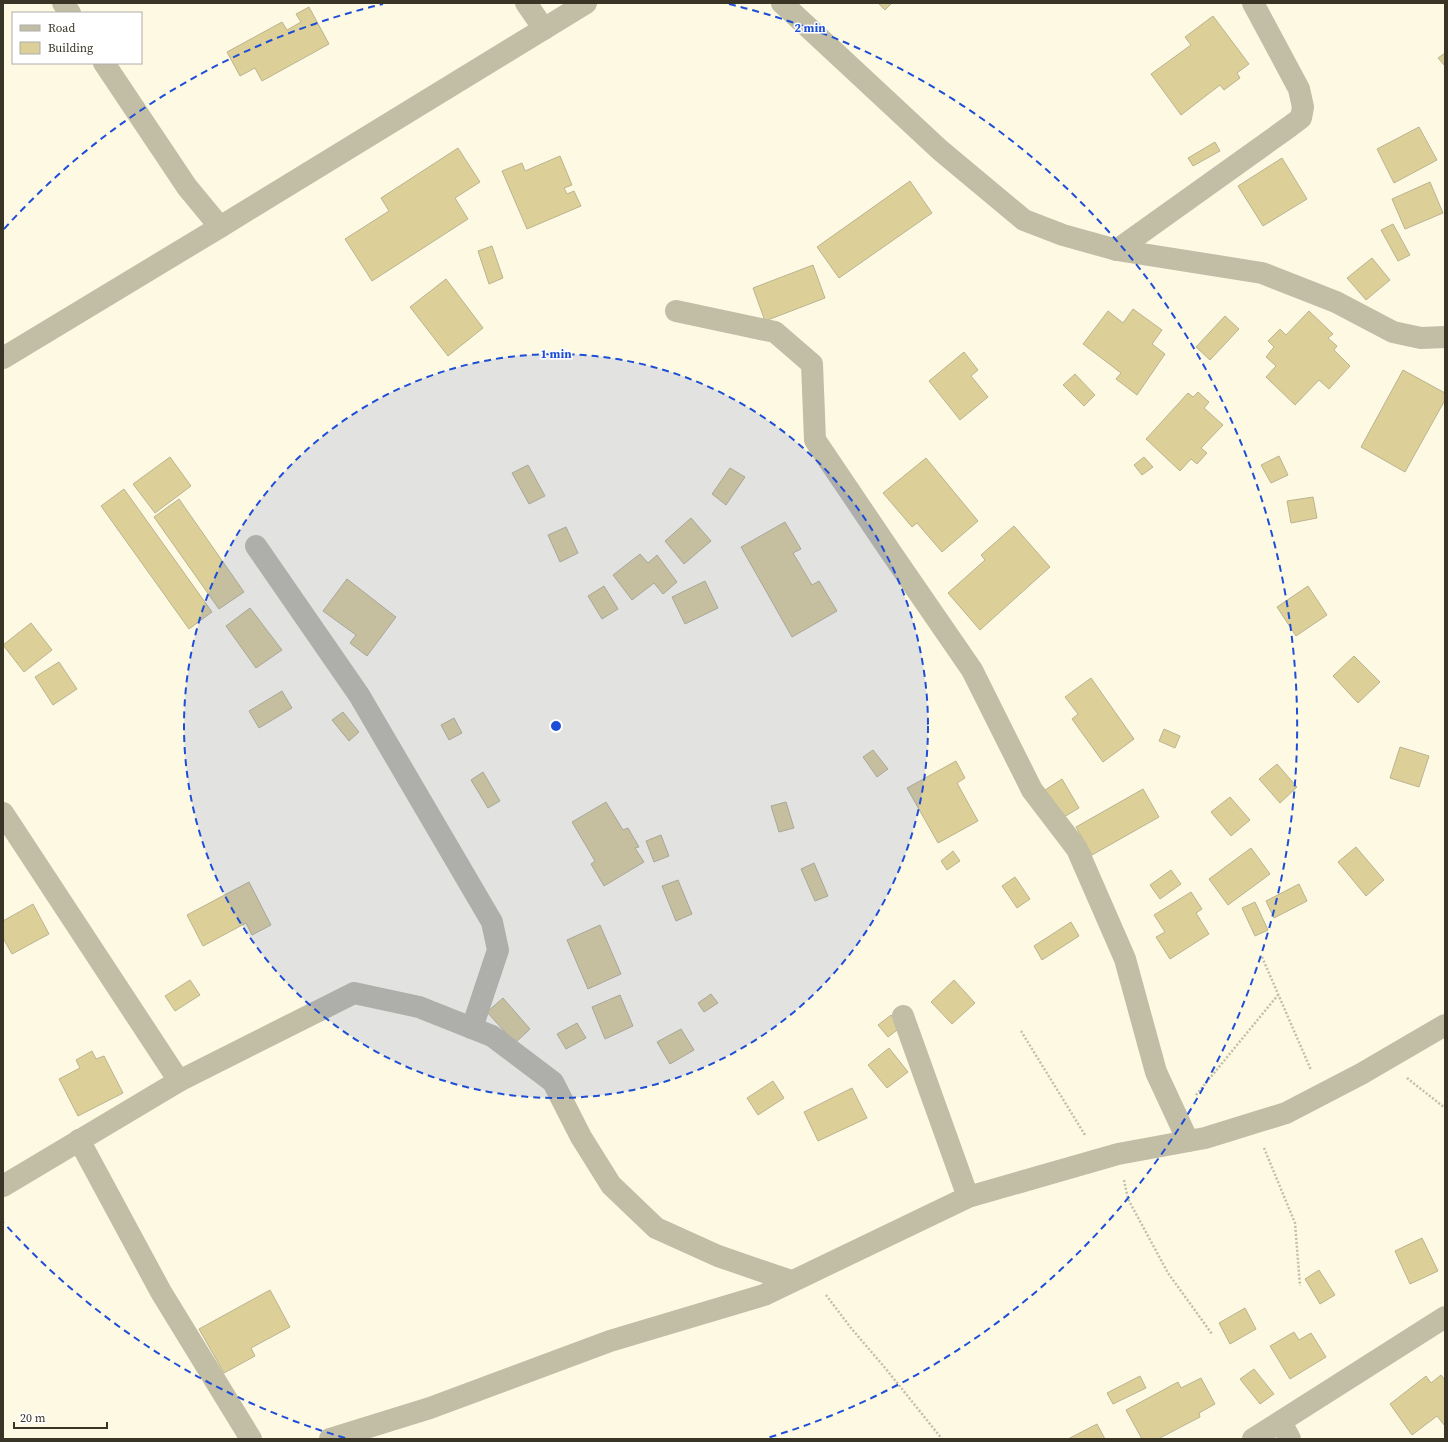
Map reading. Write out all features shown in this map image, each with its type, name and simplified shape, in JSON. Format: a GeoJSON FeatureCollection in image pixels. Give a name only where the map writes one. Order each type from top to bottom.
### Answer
{"type":"FeatureCollection","features":[{"type":"Feature","properties":{"kind":"street"},"geometry":{"type":"LineString","coordinates":[[63,3],[69,12]]}},
{"type":"Feature","properties":{"kind":"street"},"geometry":{"type":"LineString","coordinates":[[526,3],[544,29]]}},
{"type":"Feature","properties":{"kind":"street"},"geometry":{"type":"LineString","coordinates":[[3,358],[586,3]]}},
{"type":"Feature","properties":{"kind":"street"},"geometry":{"type":"LineString","coordinates":[[782,3],[940,150],[1024,220],[1063,235],[1117,250],[1262,273],[1336,302],[1393,332],[1421,338],[1445,337]]}},
{"type":"Feature","properties":{"kind":"street"},"geometry":{"type":"LineString","coordinates":[[1117,250],[1300,118],[1303,107],[1299,89],[1254,3]]}},
{"type":"Feature","properties":{"kind":"street"},"geometry":{"type":"LineString","coordinates":[[105,64],[187,187],[220,227]]}},
{"type":"Feature","properties":{"kind":"street"},"geometry":{"type":"LineString","coordinates":[[676,311],[775,332],[812,364],[815,440],[972,670],[1032,790],[1077,849],[1125,959],[1156,1072],[1188,1142]]}},
{"type":"Feature","properties":{"kind":"street"},"geometry":{"type":"LineString","coordinates":[[256,546],[359,695],[492,922],[498,950],[472,1028]]}},
{"type":"Feature","properties":{"kind":"street"},"geometry":{"type":"LineString","coordinates":[[3,813],[179,1081]]}},
{"type":"Feature","properties":{"kind":"street"},"geometry":{"type":"LineString","coordinates":[[3,1186],[179,1081],[354,993],[419,1008],[492,1036],[553,1082],[581,1138],[611,1185],[656,1228],[718,1256],[800,1277]]}},
{"type":"Feature","properties":{"kind":"street"},"geometry":{"type":"LineString","coordinates":[[903,1016],[968,1197]]}},
{"type":"Feature","properties":{"kind":"street"},"geometry":{"type":"LineString","coordinates":[[330,1439],[430,1408],[610,1341],[764,1296],[800,1277],[968,1197],[1109,1157],[1205,1138],[1286,1113],[1386,1060],[1445,1025]]}},
{"type":"Feature","properties":{"kind":"street"},"geometry":{"type":"LineString","coordinates":[[79,1140],[161,1292],[251,1439]]}},
{"type":"Feature","properties":{"kind":"street"},"geometry":{"type":"LineString","coordinates":[[1253,1439],[1286,1430],[1445,1317]]}},
{"type":"Feature","properties":{"kind":"path"},"geometry":{"type":"LineString","coordinates":[[1262,957],[1322,1094]]}},
{"type":"Feature","properties":{"kind":"path"},"geometry":{"type":"LineString","coordinates":[[1178,1120],[1200,1090],[1278,995]]}},
{"type":"Feature","properties":{"kind":"path"},"geometry":{"type":"LineString","coordinates":[[1021,1031],[1109,1157],[1128,1198],[1168,1273],[1212,1334]]}},
{"type":"Feature","properties":{"kind":"path"},"geometry":{"type":"LineString","coordinates":[[1386,1060],[1445,1108]]}},
{"type":"Feature","properties":{"kind":"path"},"geometry":{"type":"LineString","coordinates":[[1254,1123],[1295,1222],[1300,1286]]}},
{"type":"Feature","properties":{"kind":"path"},"geometry":{"type":"LineString","coordinates":[[800,1277],[851,1328],[942,1439]]}},
{"type":"Feature","properties":{"kind":"building"},"geometry":{"type":"Polygon","coordinates":[[[878,3],[892,3],[885,10],[878,3]]]}},
{"type":"Feature","properties":{"kind":"building"},"geometry":{"type":"Polygon","coordinates":[[[309,7],[329,44],[262,81],[255,68],[240,76],[227,52],[282,22],[287,30],[301,22],[296,14],[309,7]]]}},
{"type":"Feature","properties":{"kind":"building"},"geometry":{"type":"Polygon","coordinates":[[[1213,16],[1249,64],[1237,73],[1240,78],[1224,90],[1220,85],[1181,115],[1151,74],[1191,45],[1185,37],[1213,16]]]}},
{"type":"Feature","properties":{"kind":"building"},"geometry":{"type":"Polygon","coordinates":[[[1445,53],[1445,66],[1438,58],[1445,53]]]}},
{"type":"Feature","properties":{"kind":"building"},"geometry":{"type":"Polygon","coordinates":[[[1419,127],[1437,160],[1394,183],[1377,149],[1419,127]]]}},
{"type":"Feature","properties":{"kind":"building"},"geometry":{"type":"Polygon","coordinates":[[[1215,142],[1220,151],[1193,166],[1188,158],[1215,142]]]}},
{"type":"Feature","properties":{"kind":"building"},"geometry":{"type":"Polygon","coordinates":[[[458,148],[480,182],[455,198],[468,219],[372,281],[345,239],[389,211],[381,198],[458,148]]]}},
{"type":"Feature","properties":{"kind":"building"},"geometry":{"type":"Polygon","coordinates":[[[560,156],[572,185],[564,188],[567,194],[574,191],[581,206],[527,229],[502,171],[522,163],[525,171],[560,156]]]}},
{"type":"Feature","properties":{"kind":"building"},"geometry":{"type":"Polygon","coordinates":[[[1282,158],[1307,199],[1263,226],[1238,186],[1282,158]]]}},
{"type":"Feature","properties":{"kind":"building"},"geometry":{"type":"Polygon","coordinates":[[[910,181],[932,213],[839,278],[817,247],[910,181]]]}},
{"type":"Feature","properties":{"kind":"building"},"geometry":{"type":"Polygon","coordinates":[[[1430,182],[1443,213],[1405,229],[1392,199],[1430,182]]]}},
{"type":"Feature","properties":{"kind":"building"},"geometry":{"type":"Polygon","coordinates":[[[1393,224],[1410,255],[1398,261],[1381,230],[1393,224]]]}},
{"type":"Feature","properties":{"kind":"building"},"geometry":{"type":"Polygon","coordinates":[[[492,246],[503,278],[489,284],[478,251],[492,246]]]}},
{"type":"Feature","properties":{"kind":"building"},"geometry":{"type":"Polygon","coordinates":[[[1372,258],[1390,280],[1366,300],[1347,278],[1372,258]]]}},
{"type":"Feature","properties":{"kind":"building"},"geometry":{"type":"Polygon","coordinates":[[[813,265],[825,298],[765,321],[753,288],[813,265]]]}},
{"type":"Feature","properties":{"kind":"building"},"geometry":{"type":"Polygon","coordinates":[[[446,279],[483,328],[448,356],[410,307],[446,279]]]}},
{"type":"Feature","properties":{"kind":"building"},"geometry":{"type":"Polygon","coordinates":[[[1133,309],[1162,330],[1152,344],[1165,354],[1137,395],[1116,379],[1121,373],[1083,344],[1108,311],[1123,323],[1133,309]]]}},
{"type":"Feature","properties":{"kind":"building"},"geometry":{"type":"Polygon","coordinates":[[[1309,311],[1333,334],[1328,338],[1337,346],[1334,350],[1350,366],[1329,389],[1319,380],[1295,405],[1266,377],[1276,366],[1266,357],[1274,347],[1268,341],[1280,329],[1286,335],[1309,311]]]}},
{"type":"Feature","properties":{"kind":"building"},"geometry":{"type":"Polygon","coordinates":[[[1225,316],[1239,329],[1210,360],[1196,347],[1225,316]]]}},
{"type":"Feature","properties":{"kind":"building"},"geometry":{"type":"Polygon","coordinates":[[[964,352],[978,370],[971,376],[988,397],[960,420],[929,381],[964,352]]]}},
{"type":"Feature","properties":{"kind":"building"},"geometry":{"type":"Polygon","coordinates":[[[1403,370],[1445,393],[1445,400],[1405,472],[1361,447],[1403,370]]]}},
{"type":"Feature","properties":{"kind":"building"},"geometry":{"type":"Polygon","coordinates":[[[1075,374],[1095,395],[1084,406],[1063,385],[1075,374]]]}},
{"type":"Feature","properties":{"kind":"building"},"geometry":{"type":"Polygon","coordinates":[[[1198,392],[1209,402],[1204,408],[1223,425],[1201,448],[1207,453],[1197,464],[1191,459],[1180,471],[1146,439],[1188,393],[1193,397],[1198,392]]]}},
{"type":"Feature","properties":{"kind":"building"},"geometry":{"type":"Polygon","coordinates":[[[1279,456],[1288,475],[1271,483],[1261,465],[1279,456]]]}},
{"type":"Feature","properties":{"kind":"building"},"geometry":{"type":"Polygon","coordinates":[[[170,457],[191,486],[155,513],[133,484],[170,457]]]}},
{"type":"Feature","properties":{"kind":"building"},"geometry":{"type":"Polygon","coordinates":[[[1144,457],[1153,467],[1142,475],[1134,465],[1144,457]]]}},
{"type":"Feature","properties":{"kind":"building"},"geometry":{"type":"Polygon","coordinates":[[[926,458],[978,521],[942,552],[917,523],[912,527],[883,493],[926,458]]]}},
{"type":"Feature","properties":{"kind":"building"},"geometry":{"type":"Polygon","coordinates":[[[528,465],[545,496],[529,504],[512,473],[528,465]]]}},
{"type":"Feature","properties":{"kind":"building"},"geometry":{"type":"Polygon","coordinates":[[[730,468],[745,477],[726,505],[712,494],[730,468]]]}},
{"type":"Feature","properties":{"kind":"building"},"geometry":{"type":"Polygon","coordinates":[[[124,489],[212,612],[189,629],[101,506],[124,489]]]}},
{"type":"Feature","properties":{"kind":"building"},"geometry":{"type":"Polygon","coordinates":[[[1313,497],[1317,518],[1291,523],[1287,501],[1313,497]]]}},
{"type":"Feature","properties":{"kind":"building"},"geometry":{"type":"Polygon","coordinates":[[[179,499],[244,592],[219,609],[154,517],[179,499]]]}},
{"type":"Feature","properties":{"kind":"building"},"geometry":{"type":"Polygon","coordinates":[[[691,518],[711,541],[684,564],[665,541],[691,518]]]}},
{"type":"Feature","properties":{"kind":"building"},"geometry":{"type":"Polygon","coordinates":[[[785,522],[801,549],[793,553],[812,585],[819,581],[837,611],[792,637],[741,547],[785,522]]]}},
{"type":"Feature","properties":{"kind":"building"},"geometry":{"type":"Polygon","coordinates":[[[1014,526],[1050,567],[980,630],[948,593],[985,560],[981,555],[1014,526]]]}},
{"type":"Feature","properties":{"kind":"building"},"geometry":{"type":"Polygon","coordinates":[[[566,527],[578,553],[560,562],[548,535],[566,527]]]}},
{"type":"Feature","properties":{"kind":"building"},"geometry":{"type":"Polygon","coordinates":[[[640,554],[648,563],[657,555],[677,582],[663,594],[654,583],[632,600],[613,575],[640,554]]]}},
{"type":"Feature","properties":{"kind":"building"},"geometry":{"type":"Polygon","coordinates":[[[347,579],[396,617],[367,656],[350,643],[356,635],[323,611],[347,579]]]}},
{"type":"Feature","properties":{"kind":"building"},"geometry":{"type":"Polygon","coordinates":[[[705,581],[718,608],[685,624],[672,597],[705,581]]]}},
{"type":"Feature","properties":{"kind":"building"},"geometry":{"type":"Polygon","coordinates":[[[604,586],[618,609],[602,619],[588,596],[604,586]]]}},
{"type":"Feature","properties":{"kind":"building"},"geometry":{"type":"Polygon","coordinates":[[[1308,586],[1327,615],[1296,636],[1277,607],[1308,586]]]}},
{"type":"Feature","properties":{"kind":"building"},"geometry":{"type":"Polygon","coordinates":[[[250,608],[282,650],[256,668],[226,626],[250,608]]]}},
{"type":"Feature","properties":{"kind":"building"},"geometry":{"type":"Polygon","coordinates":[[[31,623],[52,650],[24,672],[3,645],[31,623]]]}},
{"type":"Feature","properties":{"kind":"building"},"geometry":{"type":"Polygon","coordinates":[[[1354,656],[1380,682],[1358,703],[1333,676],[1354,656]]]}},
{"type":"Feature","properties":{"kind":"building"},"geometry":{"type":"Polygon","coordinates":[[[59,662],[77,689],[53,705],[35,677],[59,662]]]}},
{"type":"Feature","properties":{"kind":"building"},"geometry":{"type":"Polygon","coordinates":[[[1091,678],[1134,739],[1103,762],[1072,719],[1078,714],[1065,697],[1091,678]]]}},
{"type":"Feature","properties":{"kind":"building"},"geometry":{"type":"Polygon","coordinates":[[[282,691],[292,708],[259,728],[249,711],[282,691]]]}},
{"type":"Feature","properties":{"kind":"building"},"geometry":{"type":"Polygon","coordinates":[[[343,712],[359,732],[349,741],[332,720],[343,712]]]}},
{"type":"Feature","properties":{"kind":"building"},"geometry":{"type":"Polygon","coordinates":[[[454,718],[462,733],[449,740],[441,725],[454,718]]]}},
{"type":"Feature","properties":{"kind":"building"},"geometry":{"type":"Polygon","coordinates":[[[1164,729],[1180,736],[1175,748],[1159,741],[1164,729]]]}},
{"type":"Feature","properties":{"kind":"building"},"geometry":{"type":"Polygon","coordinates":[[[1400,747],[1429,756],[1419,787],[1390,778],[1400,747]]]}},
{"type":"Feature","properties":{"kind":"building"},"geometry":{"type":"Polygon","coordinates":[[[873,750],[888,769],[877,777],[863,757],[873,750]]]}},
{"type":"Feature","properties":{"kind":"building"},"geometry":{"type":"Polygon","coordinates":[[[956,761],[965,778],[957,783],[978,821],[938,843],[907,788],[956,761]]]}},
{"type":"Feature","properties":{"kind":"building"},"geometry":{"type":"Polygon","coordinates":[[[1277,764],[1297,787],[1280,803],[1259,779],[1277,764]]]}},
{"type":"Feature","properties":{"kind":"building"},"geometry":{"type":"Polygon","coordinates":[[[483,772],[500,801],[488,808],[471,780],[483,772]]]}},
{"type":"Feature","properties":{"kind":"building"},"geometry":{"type":"Polygon","coordinates":[[[1062,779],[1079,808],[1059,820],[1042,792],[1062,779]]]}},
{"type":"Feature","properties":{"kind":"building"},"geometry":{"type":"Polygon","coordinates":[[[1143,789],[1159,817],[1092,855],[1076,827],[1143,789]]]}},
{"type":"Feature","properties":{"kind":"building"},"geometry":{"type":"Polygon","coordinates":[[[1230,797],[1250,820],[1231,836],[1211,812],[1230,797]]]}},
{"type":"Feature","properties":{"kind":"building"},"geometry":{"type":"Polygon","coordinates":[[[606,802],[623,830],[628,828],[639,847],[635,848],[644,862],[604,886],[591,864],[595,861],[572,822],[606,802]]]}},
{"type":"Feature","properties":{"kind":"building"},"geometry":{"type":"Polygon","coordinates":[[[786,802],[794,828],[779,832],[771,806],[786,802]]]}},
{"type":"Feature","properties":{"kind":"building"},"geometry":{"type":"Polygon","coordinates":[[[661,835],[669,856],[654,862],[646,841],[661,835]]]}},
{"type":"Feature","properties":{"kind":"building"},"geometry":{"type":"Polygon","coordinates":[[[1356,847],[1384,880],[1366,896],[1338,862],[1356,847]]]}},
{"type":"Feature","properties":{"kind":"building"},"geometry":{"type":"Polygon","coordinates":[[[1251,848],[1270,874],[1228,905],[1209,879],[1251,848]]]}},
{"type":"Feature","properties":{"kind":"building"},"geometry":{"type":"Polygon","coordinates":[[[953,851],[960,861],[947,870],[941,861],[953,851]]]}},
{"type":"Feature","properties":{"kind":"building"},"geometry":{"type":"Polygon","coordinates":[[[814,863],[828,896],[815,901],[801,869],[814,863]]]}},
{"type":"Feature","properties":{"kind":"building"},"geometry":{"type":"Polygon","coordinates":[[[1171,870],[1181,884],[1160,899],[1150,885],[1171,870]]]}},
{"type":"Feature","properties":{"kind":"building"},"geometry":{"type":"Polygon","coordinates":[[[1015,877],[1030,899],[1017,908],[1002,886],[1015,877]]]}},
{"type":"Feature","properties":{"kind":"building"},"geometry":{"type":"Polygon","coordinates":[[[678,880],[692,914],[676,921],[662,886],[678,880]]]}},
{"type":"Feature","properties":{"kind":"building"},"geometry":{"type":"Polygon","coordinates":[[[249,882],[271,925],[252,935],[246,923],[203,946],[187,915],[249,882]]]}},
{"type":"Feature","properties":{"kind":"building"},"geometry":{"type":"Polygon","coordinates":[[[1299,884],[1307,901],[1274,918],[1266,901],[1299,884]]]}},
{"type":"Feature","properties":{"kind":"building"},"geometry":{"type":"Polygon","coordinates":[[[1191,892],[1202,909],[1196,913],[1209,934],[1170,959],[1156,937],[1165,932],[1154,915],[1191,892]]]}},
{"type":"Feature","properties":{"kind":"building"},"geometry":{"type":"Polygon","coordinates":[[[1255,902],[1268,930],[1255,936],[1242,908],[1255,902]]]}},
{"type":"Feature","properties":{"kind":"building"},"geometry":{"type":"Polygon","coordinates":[[[33,904],[49,934],[12,954],[3,938],[3,921],[33,904]]]}},
{"type":"Feature","properties":{"kind":"building"},"geometry":{"type":"Polygon","coordinates":[[[1071,922],[1079,936],[1042,960],[1034,946],[1071,922]]]}},
{"type":"Feature","properties":{"kind":"building"},"geometry":{"type":"Polygon","coordinates":[[[600,925],[621,974],[588,989],[567,940],[600,925]]]}},
{"type":"Feature","properties":{"kind":"building"},"geometry":{"type":"Polygon","coordinates":[[[190,980],[200,995],[175,1011],[165,996],[190,980]]]}},
{"type":"Feature","properties":{"kind":"building"},"geometry":{"type":"Polygon","coordinates":[[[954,980],[975,1003],[952,1024],[931,1002],[954,980]]]}},
{"type":"Feature","properties":{"kind":"building"},"geometry":{"type":"Polygon","coordinates":[[[711,994],[718,1003],[704,1012],[698,1003],[711,994]]]}},
{"type":"Feature","properties":{"kind":"building"},"geometry":{"type":"Polygon","coordinates":[[[620,995],[633,1026],[605,1039],[592,1007],[620,995]]]}},
{"type":"Feature","properties":{"kind":"building"},"geometry":{"type":"Polygon","coordinates":[[[503,998],[530,1029],[515,1043],[487,1012],[503,998]]]}},
{"type":"Feature","properties":{"kind":"building"},"geometry":{"type":"Polygon","coordinates":[[[891,1015],[901,1027],[888,1037],[878,1025],[891,1015]]]}},
{"type":"Feature","properties":{"kind":"building"},"geometry":{"type":"Polygon","coordinates":[[[577,1023],[586,1038],[566,1049],[557,1034],[577,1023]]]}},
{"type":"Feature","properties":{"kind":"building"},"geometry":{"type":"Polygon","coordinates":[[[681,1029],[694,1050],[670,1064],[657,1042],[681,1029]]]}},
{"type":"Feature","properties":{"kind":"building"},"geometry":{"type":"Polygon","coordinates":[[[889,1048],[908,1072],[887,1088],[868,1065],[889,1048]]]}},
{"type":"Feature","properties":{"kind":"building"},"geometry":{"type":"Polygon","coordinates":[[[92,1051],[96,1059],[104,1056],[123,1093],[78,1116],[59,1079],[80,1068],[76,1060],[92,1051]]]}},
{"type":"Feature","properties":{"kind":"building"},"geometry":{"type":"Polygon","coordinates":[[[773,1081],[784,1098],[758,1115],[747,1098],[773,1081]]]}},
{"type":"Feature","properties":{"kind":"building"},"geometry":{"type":"Polygon","coordinates":[[[852,1088],[867,1118],[818,1141],[804,1112],[852,1088]]]}},
{"type":"Feature","properties":{"kind":"building"},"geometry":{"type":"Polygon","coordinates":[[[1422,1238],[1438,1271],[1410,1284],[1395,1251],[1422,1238]]]}},
{"type":"Feature","properties":{"kind":"building"},"geometry":{"type":"Polygon","coordinates":[[[1319,1270],[1335,1295],[1320,1304],[1305,1279],[1319,1270]]]}},
{"type":"Feature","properties":{"kind":"building"},"geometry":{"type":"Polygon","coordinates":[[[270,1290],[290,1327],[251,1348],[255,1356],[224,1373],[199,1329],[270,1290]]]}},
{"type":"Feature","properties":{"kind":"building"},"geometry":{"type":"Polygon","coordinates":[[[1245,1308],[1256,1329],[1230,1344],[1219,1323],[1245,1308]]]}},
{"type":"Feature","properties":{"kind":"building"},"geometry":{"type":"Polygon","coordinates":[[[1294,1332],[1299,1340],[1311,1333],[1326,1357],[1290,1379],[1270,1346],[1294,1332]]]}},
{"type":"Feature","properties":{"kind":"building"},"geometry":{"type":"Polygon","coordinates":[[[1254,1369],[1274,1394],[1260,1404],[1240,1379],[1254,1369]]]}},
{"type":"Feature","properties":{"kind":"building"},"geometry":{"type":"Polygon","coordinates":[[[1441,1375],[1445,1380],[1445,1426],[1437,1416],[1412,1435],[1390,1404],[1426,1376],[1431,1383],[1441,1375]]]}},
{"type":"Feature","properties":{"kind":"building"},"geometry":{"type":"Polygon","coordinates":[[[1140,1376],[1146,1388],[1113,1404],[1107,1393],[1140,1376]]]}},
{"type":"Feature","properties":{"kind":"building"},"geometry":{"type":"Polygon","coordinates":[[[1201,1378],[1215,1404],[1199,1413],[1200,1417],[1158,1439],[1142,1439],[1126,1410],[1178,1382],[1181,1388],[1201,1378]]]}},
{"type":"Feature","properties":{"kind":"building"},"geometry":{"type":"Polygon","coordinates":[[[1097,1424],[1105,1439],[1068,1439],[1097,1424]]]}}]}
